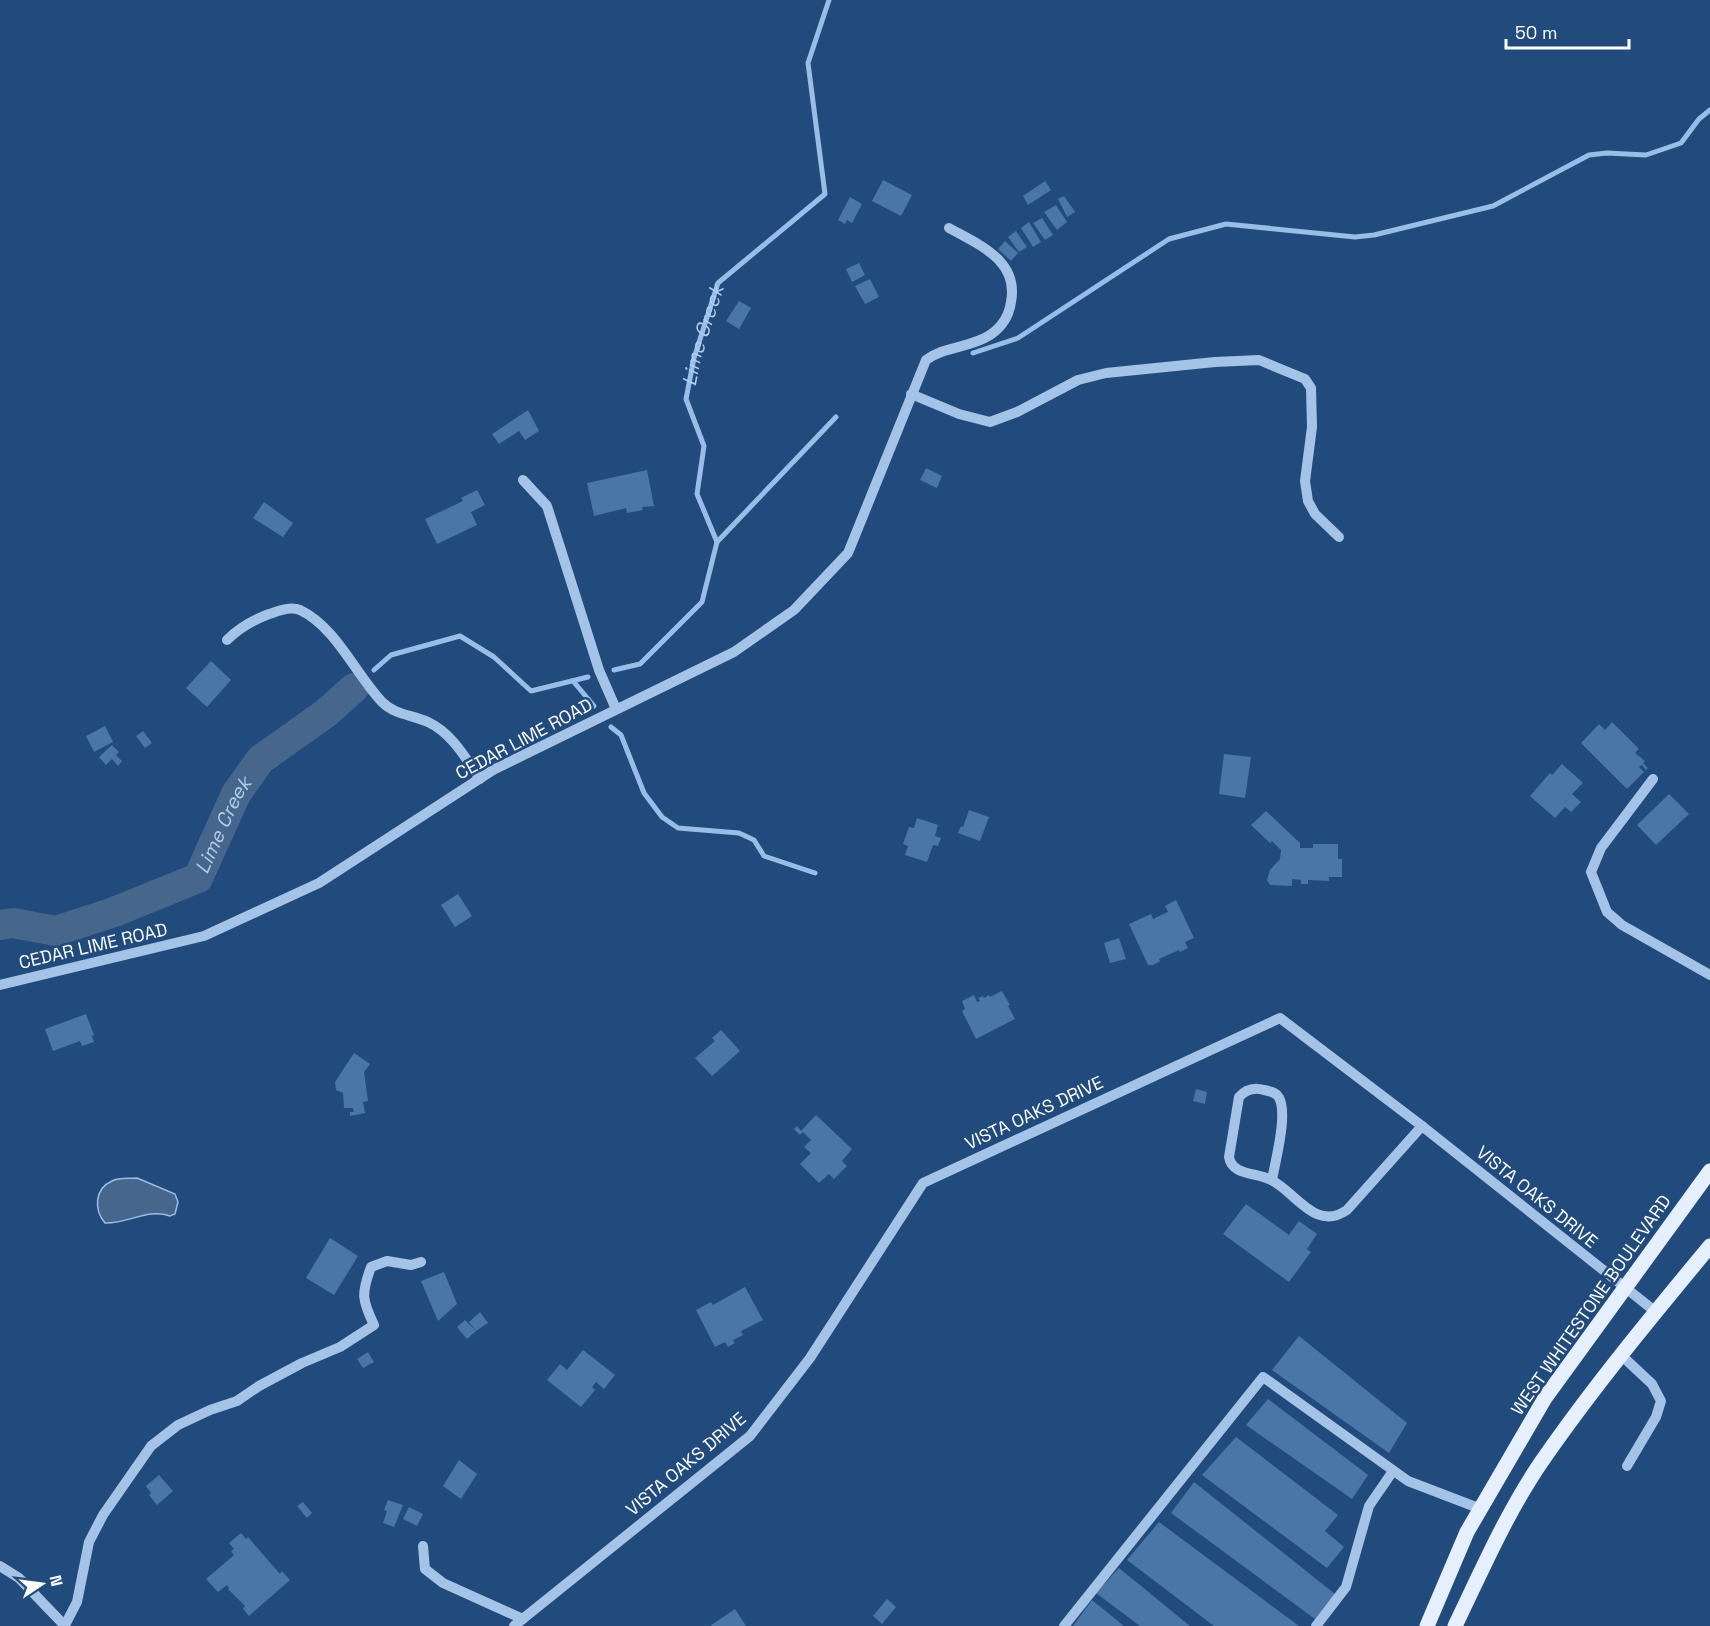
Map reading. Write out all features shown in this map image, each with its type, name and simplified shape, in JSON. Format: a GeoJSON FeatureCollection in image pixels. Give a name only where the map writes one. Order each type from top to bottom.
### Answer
{"type":"FeatureCollection","features":[{"type":"Feature","properties":{"kind":"main road","name":"WEST WHITESTONE BOULEVARD"},"geometry":{"type":"LineString","coordinates":[[1427,1626],[1467,1532],[1545,1398],[1710,1171]]}},
{"type":"Feature","properties":{"kind":"main road"},"geometry":{"type":"LineString","coordinates":[[1455,1626],[1497,1540],[1541,1463],[1620,1354],[1710,1245]]}},
{"type":"Feature","properties":{"kind":"street","name":"CEDAR LIME ROAD"},"geometry":{"type":"LineString","coordinates":[[0,985],[204,936],[319,883],[494,770],[734,652],[794,610],[848,553],[926,360],[945,350],[989,336],[1009,314],[1012,284],[1009,271],[992,252],[949,228]]}},
{"type":"Feature","properties":{"kind":"street"},"geometry":{"type":"LineString","coordinates":[[911,394],[959,414],[990,422],[1017,412],[1078,380],[1106,373],[1259,360],[1305,379],[1311,388],[1312,427],[1305,481],[1308,501],[1315,514],[1339,537]]}},
{"type":"Feature","properties":{"kind":"street"},"geometry":{"type":"LineString","coordinates":[[523,480],[547,506],[599,670],[616,709]]}},
{"type":"Feature","properties":{"kind":"street"},"geometry":{"type":"LineString","coordinates":[[227,640],[234,632],[255,619],[284,609],[299,610],[325,629],[384,704],[398,713],[430,723],[454,742],[480,779]]}},
{"type":"Feature","properties":{"kind":"street"},"geometry":{"type":"LineString","coordinates":[[1653,779],[1601,848],[1591,872],[1607,912],[1622,925],[1710,975]]}},
{"type":"Feature","properties":{"kind":"street","name":"VISTA OAKS DRIVE"},"geometry":{"type":"LineString","coordinates":[[518,1622],[750,1436],[810,1358],[922,1183],[1280,1018],[1422,1126],[1656,1312]]}},
{"type":"Feature","properties":{"kind":"street"},"geometry":{"type":"LineString","coordinates":[[1272,1180],[1283,1113],[1281,1101],[1276,1093],[1257,1088],[1244,1091],[1239,1097],[1229,1157],[1230,1165],[1272,1180],[1313,1213],[1328,1217],[1340,1215],[1347,1210],[1422,1126]]}},
{"type":"Feature","properties":{"kind":"street"},"geometry":{"type":"LineString","coordinates":[[0,1566],[19,1578],[65,1626],[77,1602],[89,1542],[103,1515],[151,1446],[178,1425],[210,1410],[237,1401],[259,1386],[340,1347],[374,1325],[363,1302],[365,1284],[371,1268],[387,1261],[411,1265],[421,1262]]}},
{"type":"Feature","properties":{"kind":"street"},"geometry":{"type":"LineString","coordinates":[[1620,1354],[1652,1384],[1661,1401],[1656,1417],[1627,1467]]}},
{"type":"Feature","properties":{"kind":"street"},"geometry":{"type":"LineString","coordinates":[[1064,1626],[1263,1377],[1408,1481],[1481,1509]]}},
{"type":"Feature","properties":{"kind":"street"},"geometry":{"type":"LineString","coordinates":[[1316,1626],[1346,1587],[1369,1506],[1393,1471]]}},
{"type":"Feature","properties":{"kind":"street"},"geometry":{"type":"LineString","coordinates":[[423,1546],[425,1569],[443,1583],[518,1622]]}},
{"type":"Feature","properties":{"kind":"water"},"geometry":{"type":"Polygon","coordinates":[[[137,1178],[175,1194],[178,1202],[175,1214],[170,1216],[146,1215],[105,1223],[98,1206],[102,1189],[115,1180],[137,1178]]]}},
{"type":"Feature","properties":{"kind":"building"},"geometry":{"type":"Polygon","coordinates":[[[883,180],[912,195],[901,216],[872,201],[883,180]]]}},
{"type":"Feature","properties":{"kind":"building"},"geometry":{"type":"Polygon","coordinates":[[[1045,181],[1051,190],[1028,205],[1023,196],[1045,181]]]}},
{"type":"Feature","properties":{"kind":"building"},"geometry":{"type":"Polygon","coordinates":[[[1064,196],[1075,212],[1067,217],[1058,199],[1064,196]]]}},
{"type":"Feature","properties":{"kind":"building"},"geometry":{"type":"Polygon","coordinates":[[[850,197],[862,204],[852,223],[847,220],[845,224],[838,220],[850,197]]]}},
{"type":"Feature","properties":{"kind":"building"},"geometry":{"type":"Polygon","coordinates":[[[1056,205],[1067,222],[1057,230],[1044,212],[1056,205]]]}},
{"type":"Feature","properties":{"kind":"building"},"geometry":{"type":"Polygon","coordinates":[[[1042,218],[1053,235],[1045,240],[1033,223],[1042,218]]]}},
{"type":"Feature","properties":{"kind":"building"},"geometry":{"type":"Polygon","coordinates":[[[1029,222],[1041,242],[1033,247],[1021,228],[1029,222]]]}},
{"type":"Feature","properties":{"kind":"building"},"geometry":{"type":"Polygon","coordinates":[[[1016,231],[1027,247],[1019,252],[1008,237],[1016,231]]]}},
{"type":"Feature","properties":{"kind":"building"},"geometry":{"type":"Polygon","coordinates":[[[1005,241],[1018,253],[1011,261],[998,249],[1005,241]]]}},
{"type":"Feature","properties":{"kind":"building"},"geometry":{"type":"Polygon","coordinates":[[[859,263],[865,275],[852,282],[846,269],[859,263]]]}},
{"type":"Feature","properties":{"kind":"building"},"geometry":{"type":"Polygon","coordinates":[[[870,279],[879,297],[865,304],[855,286],[870,279]]]}},
{"type":"Feature","properties":{"kind":"building"},"geometry":{"type":"Polygon","coordinates":[[[739,301],[751,308],[739,329],[726,321],[739,301]]]}},
{"type":"Feature","properties":{"kind":"building"},"geometry":{"type":"Polygon","coordinates":[[[528,410],[539,431],[525,440],[519,431],[499,444],[492,434],[528,410]]]}},
{"type":"Feature","properties":{"kind":"building"},"geometry":{"type":"Polygon","coordinates":[[[926,468],[942,476],[937,488],[920,480],[926,468]]]}},
{"type":"Feature","properties":{"kind":"building"},"geometry":{"type":"Polygon","coordinates":[[[647,470],[654,506],[642,507],[643,510],[627,513],[626,508],[594,516],[587,483],[647,470]]]}},
{"type":"Feature","properties":{"kind":"building"},"geometry":{"type":"Polygon","coordinates":[[[477,490],[485,505],[471,512],[477,525],[437,544],[425,519],[463,501],[461,498],[477,490]]]}},
{"type":"Feature","properties":{"kind":"building"},"geometry":{"type":"Polygon","coordinates":[[[264,502],[293,523],[283,537],[253,518],[264,502]]]}},
{"type":"Feature","properties":{"kind":"building"},"geometry":{"type":"Polygon","coordinates":[[[211,661],[231,680],[207,707],[186,688],[211,661]]]}},
{"type":"Feature","properties":{"kind":"building"},"geometry":{"type":"Polygon","coordinates":[[[1612,722],[1639,749],[1635,753],[1645,761],[1643,763],[1648,768],[1646,770],[1642,765],[1639,767],[1644,772],[1627,789],[1581,743],[1599,724],[1605,730],[1612,722]]]}},
{"type":"Feature","properties":{"kind":"building"},"geometry":{"type":"Polygon","coordinates":[[[105,726],[113,742],[94,752],[86,736],[105,726]]]}},
{"type":"Feature","properties":{"kind":"building"},"geometry":{"type":"Polygon","coordinates":[[[143,731],[152,743],[145,748],[136,736],[143,731]]]}},
{"type":"Feature","properties":{"kind":"building"},"geometry":{"type":"Polygon","coordinates":[[[112,745],[119,752],[116,755],[122,761],[118,766],[112,759],[106,765],[99,757],[112,745]]]}},
{"type":"Feature","properties":{"kind":"building"},"geometry":{"type":"Polygon","coordinates":[[[1224,754],[1251,757],[1245,798],[1219,794],[1224,754]]]}},
{"type":"Feature","properties":{"kind":"building"},"geometry":{"type":"Polygon","coordinates":[[[1562,764],[1583,783],[1572,794],[1581,802],[1571,812],[1565,807],[1555,818],[1530,796],[1550,773],[1552,775],[1562,764]]]}},
{"type":"Feature","properties":{"kind":"building"},"geometry":{"type":"Polygon","coordinates":[[[1669,794],[1689,814],[1656,845],[1637,825],[1669,794]]]}},
{"type":"Feature","properties":{"kind":"building"},"geometry":{"type":"Polygon","coordinates":[[[969,810],[989,817],[980,841],[958,833],[961,826],[963,827],[969,810]]]}},
{"type":"Feature","properties":{"kind":"building"},"geometry":{"type":"Polygon","coordinates":[[[1266,811],[1300,843],[1300,848],[1313,848],[1313,844],[1338,844],[1338,859],[1342,859],[1342,877],[1329,877],[1329,881],[1308,880],[1308,884],[1301,884],[1301,880],[1292,879],[1292,886],[1270,885],[1267,880],[1270,870],[1280,859],[1281,850],[1251,825],[1266,811]]]}},
{"type":"Feature","properties":{"kind":"building"},"geometry":{"type":"Polygon","coordinates":[[[917,818],[938,825],[935,836],[941,838],[938,846],[933,845],[927,862],[905,855],[908,846],[903,844],[909,827],[914,828],[917,818]]]}},
{"type":"Feature","properties":{"kind":"building"},"geometry":{"type":"Polygon","coordinates":[[[458,894],[472,916],[455,927],[441,905],[458,894]]]}},
{"type":"Feature","properties":{"kind":"building"},"geometry":{"type":"Polygon","coordinates":[[[1176,900],[1194,938],[1185,942],[1188,948],[1159,959],[1160,961],[1153,965],[1148,965],[1129,924],[1151,914],[1153,919],[1168,912],[1165,906],[1176,900]]]}},
{"type":"Feature","properties":{"kind":"building"},"geometry":{"type":"Polygon","coordinates":[[[1119,938],[1126,959],[1110,963],[1104,943],[1119,938]]]}},
{"type":"Feature","properties":{"kind":"building"},"geometry":{"type":"Polygon","coordinates":[[[1002,991],[1015,1019],[976,1039],[962,1011],[965,1009],[962,1001],[974,995],[977,1002],[980,1001],[978,998],[989,995],[990,997],[1002,991]]]}},
{"type":"Feature","properties":{"kind":"building"},"geometry":{"type":"Polygon","coordinates":[[[86,1014],[94,1035],[92,1036],[94,1042],[82,1046],[80,1041],[53,1051],[45,1029],[86,1014]]]}},
{"type":"Feature","properties":{"kind":"building"},"geometry":{"type":"Polygon","coordinates":[[[721,1030],[740,1051],[712,1076],[695,1058],[715,1041],[712,1038],[721,1030]]]}},
{"type":"Feature","properties":{"kind":"building"},"geometry":{"type":"Polygon","coordinates":[[[354,1053],[370,1064],[364,1072],[368,1101],[363,1102],[365,1113],[350,1116],[350,1112],[354,1112],[353,1108],[344,1108],[343,1093],[336,1090],[335,1082],[354,1053]]]}},
{"type":"Feature","properties":{"kind":"building"},"geometry":{"type":"Polygon","coordinates":[[[1196,1089],[1207,1092],[1205,1104],[1193,1101],[1196,1089]]]}},
{"type":"Feature","properties":{"kind":"building"},"geometry":{"type":"Polygon","coordinates":[[[816,1115],[852,1149],[842,1161],[847,1166],[834,1179],[829,1174],[819,1183],[800,1164],[811,1153],[804,1147],[811,1140],[803,1132],[800,1135],[794,1129],[797,1126],[801,1131],[816,1115]]]}},
{"type":"Feature","properties":{"kind":"building"},"geometry":{"type":"Polygon","coordinates":[[[1246,1204],[1289,1235],[1299,1221],[1317,1234],[1307,1249],[1311,1252],[1289,1282],[1223,1234],[1246,1204]]]}},
{"type":"Feature","properties":{"kind":"building"},"geometry":{"type":"Polygon","coordinates":[[[330,1238],[358,1256],[334,1295],[306,1278],[330,1238]]]}},
{"type":"Feature","properties":{"kind":"building"},"geometry":{"type":"Polygon","coordinates":[[[444,1272],[457,1304],[438,1321],[421,1281],[444,1272]]]}},
{"type":"Feature","properties":{"kind":"building"},"geometry":{"type":"Polygon","coordinates":[[[745,1287],[763,1320],[741,1331],[743,1335],[733,1340],[735,1343],[728,1347],[725,1342],[715,1347],[696,1310],[711,1302],[713,1305],[745,1287]]]}},
{"type":"Feature","properties":{"kind":"building"},"geometry":{"type":"Polygon","coordinates":[[[480,1312],[488,1323],[476,1331],[469,1322],[480,1312]]]}},
{"type":"Feature","properties":{"kind":"building"},"geometry":{"type":"Polygon","coordinates":[[[465,1320],[476,1331],[467,1339],[457,1327],[465,1320]]]}},
{"type":"Feature","properties":{"kind":"building"},"geometry":{"type":"Polygon","coordinates":[[[1299,1336],[1407,1423],[1389,1453],[1272,1370],[1299,1336]]]}},
{"type":"Feature","properties":{"kind":"building"},"geometry":{"type":"Polygon","coordinates":[[[583,1350],[615,1375],[604,1389],[596,1382],[592,1387],[595,1390],[581,1407],[547,1380],[560,1364],[567,1370],[583,1350]]]}},
{"type":"Feature","properties":{"kind":"building"},"geometry":{"type":"Polygon","coordinates":[[[368,1352],[374,1362],[363,1368],[357,1359],[368,1352]]]}},
{"type":"Feature","properties":{"kind":"building"},"geometry":{"type":"Polygon","coordinates":[[[1268,1399],[1368,1475],[1352,1499],[1246,1425],[1268,1399]]]}},
{"type":"Feature","properties":{"kind":"building"},"geometry":{"type":"Polygon","coordinates":[[[1236,1437],[1338,1515],[1325,1531],[1344,1547],[1327,1568],[1202,1475],[1236,1437]]]}},
{"type":"Feature","properties":{"kind":"building"},"geometry":{"type":"Polygon","coordinates":[[[459,1460],[477,1474],[461,1499],[443,1486],[459,1460]]]}},
{"type":"Feature","properties":{"kind":"building"},"geometry":{"type":"Polygon","coordinates":[[[159,1475],[173,1491],[157,1505],[149,1495],[151,1493],[146,1486],[159,1475]]]}},
{"type":"Feature","properties":{"kind":"building"},"geometry":{"type":"Polygon","coordinates":[[[1194,1482],[1335,1594],[1315,1619],[1171,1513],[1194,1482]]]}},
{"type":"Feature","properties":{"kind":"building"},"geometry":{"type":"Polygon","coordinates":[[[388,1500],[403,1505],[394,1527],[383,1523],[388,1500]]]}},
{"type":"Feature","properties":{"kind":"building"},"geometry":{"type":"Polygon","coordinates":[[[303,1502],[312,1513],[307,1518],[297,1506],[303,1502]]]}},
{"type":"Feature","properties":{"kind":"building"},"geometry":{"type":"Polygon","coordinates":[[[409,1507],[423,1514],[417,1526],[403,1519],[409,1507]]]}},
{"type":"Feature","properties":{"kind":"building"},"geometry":{"type":"Polygon","coordinates":[[[1159,1522],[1299,1626],[1214,1626],[1127,1560],[1159,1522]]]}},
{"type":"Feature","properties":{"kind":"building"},"geometry":{"type":"Polygon","coordinates":[[[241,1533],[246,1539],[248,1537],[280,1574],[282,1571],[290,1580],[249,1616],[243,1609],[245,1606],[228,1589],[227,1585],[218,1592],[206,1579],[234,1555],[231,1551],[234,1549],[229,1543],[241,1533]]]}},
{"type":"Feature","properties":{"kind":"building"},"geometry":{"type":"Polygon","coordinates":[[[1119,1568],[1190,1626],[1140,1626],[1096,1593],[1119,1568]]]}},
{"type":"Feature","properties":{"kind":"building"},"geometry":{"type":"Polygon","coordinates":[[[887,1599],[896,1607],[882,1624],[873,1616],[887,1599]]]}},
{"type":"Feature","properties":{"kind":"building"},"geometry":{"type":"Polygon","coordinates":[[[1092,1600],[1124,1626],[1073,1626],[1092,1600]]]}},
{"type":"Feature","properties":{"kind":"building"},"geometry":{"type":"Polygon","coordinates":[[[735,1609],[746,1626],[710,1626],[735,1609]]]}},
{"type":"Feature","properties":{"kind":"waterway","name":"Lime Creek"},"geometry":{"type":"LineString","coordinates":[[614,670],[640,664],[702,602],[717,542],[697,494],[704,446],[686,399],[694,358],[718,283],[825,194],[808,63],[829,0]]}},
{"type":"Feature","properties":{"kind":"waterway"},"geometry":{"type":"LineString","coordinates":[[973,353],[1018,338],[1169,239],[1226,224],[1355,237],[1374,235],[1493,206],[1589,155],[1607,153],[1646,155],[1681,143],[1699,119],[1710,110]]}},
{"type":"Feature","properties":{"kind":"waterway"},"geometry":{"type":"LineString","coordinates":[[717,542],[836,417]]}},
{"type":"Feature","properties":{"kind":"waterway","name":"Lime Creek"},"geometry":{"type":"LineString","coordinates":[[374,670],[391,655],[460,636],[494,657],[531,691],[588,677]]}},
{"type":"Feature","properties":{"kind":"waterway"},"geometry":{"type":"LineString","coordinates":[[573,681],[594,706]]}},
{"type":"Feature","properties":{"kind":"waterway","name":"Lime Creek"},"geometry":{"type":"LineString","coordinates":[[0,925],[13,923],[56,931],[114,912],[198,878],[236,794],[260,760],[326,713],[354,688]]}},
{"type":"Feature","properties":{"kind":"waterway"},"geometry":{"type":"LineString","coordinates":[[611,727],[621,735],[644,793],[662,817],[678,828],[739,833],[754,840],[764,856],[815,873]]}}]}
